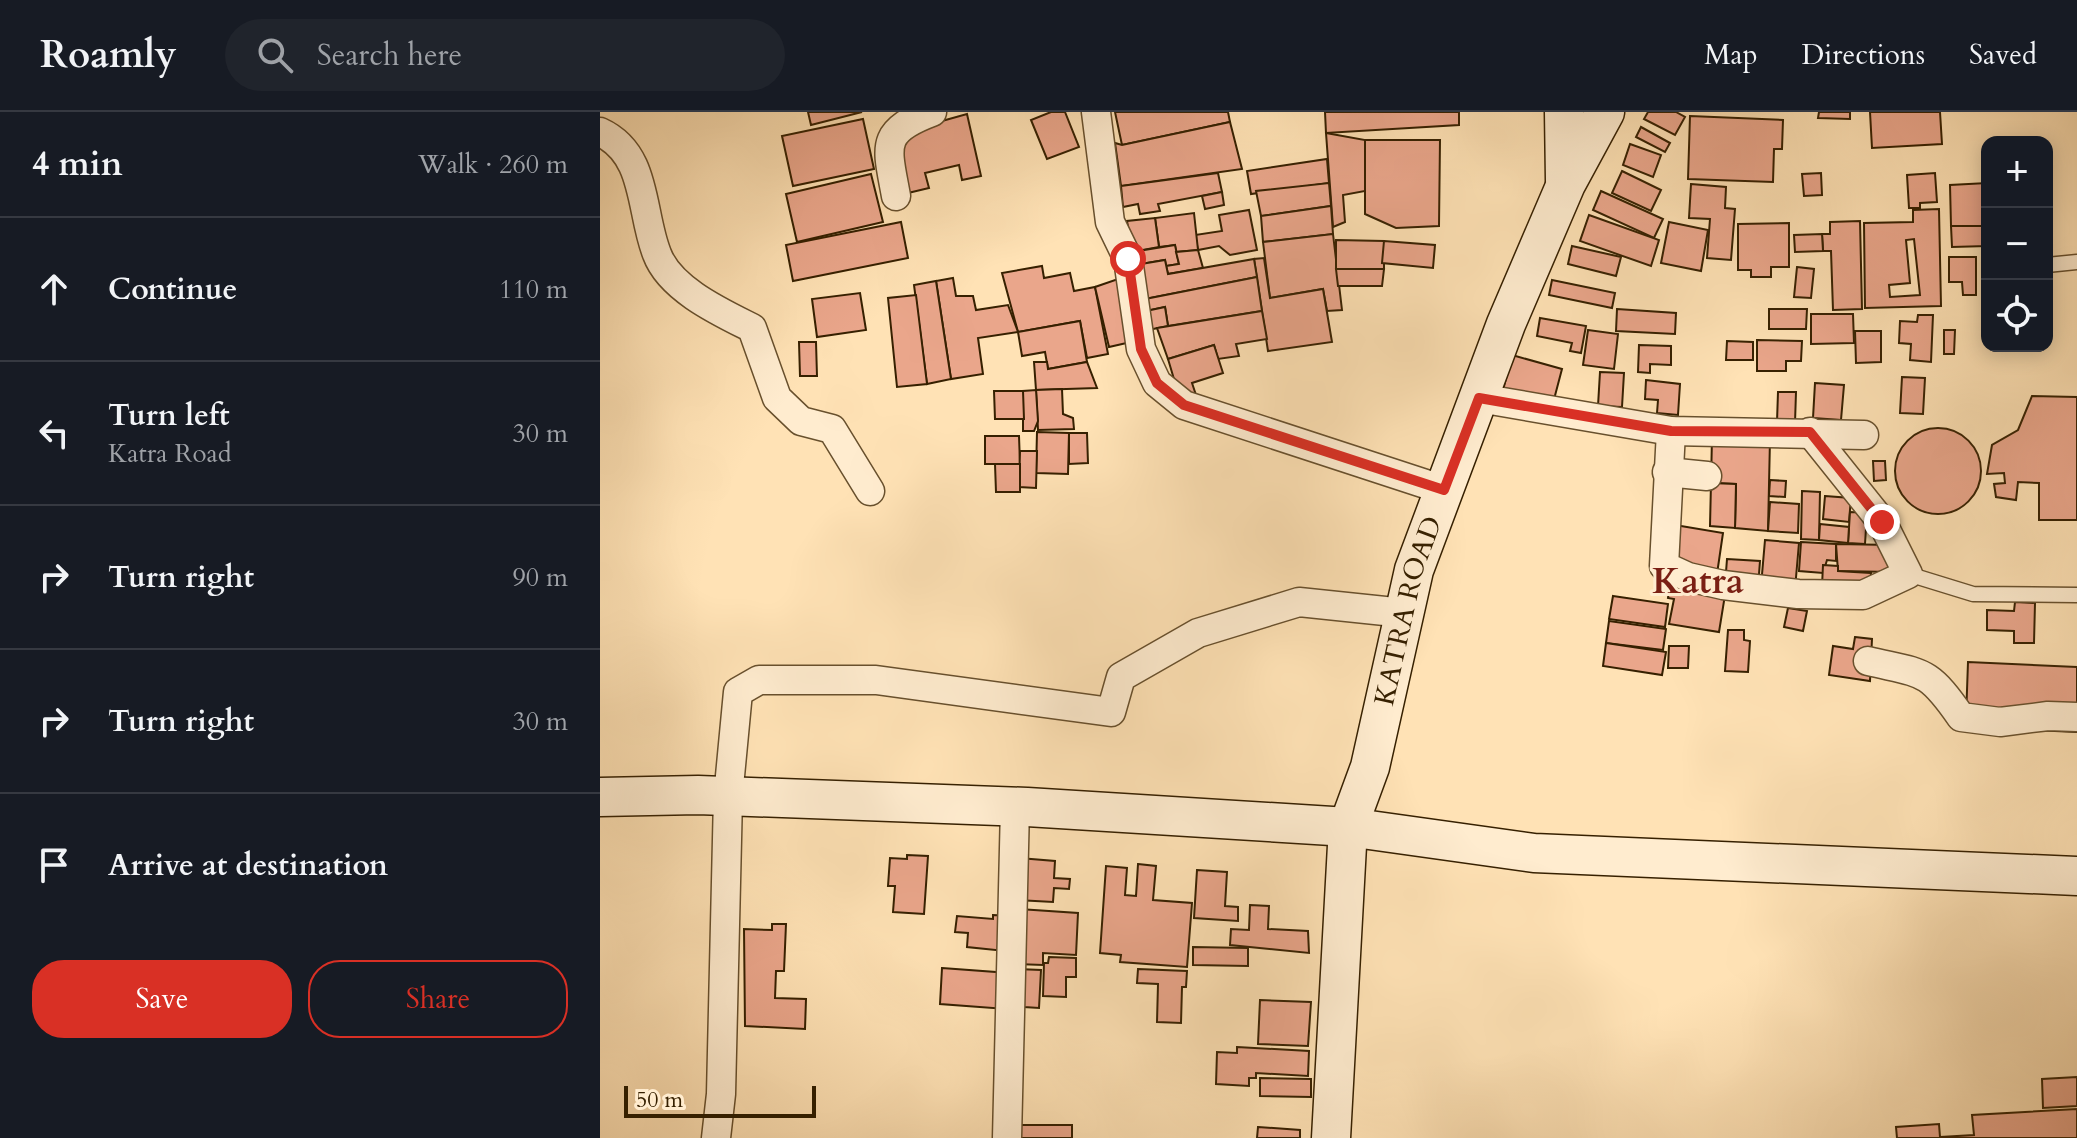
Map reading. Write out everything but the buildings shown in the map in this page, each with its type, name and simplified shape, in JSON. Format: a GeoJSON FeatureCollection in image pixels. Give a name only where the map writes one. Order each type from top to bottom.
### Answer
{"type":"FeatureCollection","features":[{"type":"Feature","properties":{"kind":"main road"},"geometry":{"type":"LineString","coordinates":[[1564,112],[1566,184]]}},
{"type":"Feature","properties":{"kind":"main road","name":"KATRA ROAD"},"geometry":{"type":"LineString","coordinates":[[1331,1138],[1348,827],[1370,767],[1414,570],[1479,398],[1566,184],[1605,112]]}},
{"type":"Feature","properties":{"kind":"main road"},"geometry":{"type":"LineString","coordinates":[[600,797],[728,797],[1015,807],[1348,827],[1534,853],[2077,876]]}},
{"type":"Feature","properties":{"kind":"street"},"geometry":{"type":"LineString","coordinates":[[896,196],[887,149],[890,140],[907,122],[932,112]]}},
{"type":"Feature","properties":{"kind":"street"},"geometry":{"type":"LineString","coordinates":[[1096,112],[1110,222],[1128,259],[1141,349],[1157,383],[1184,405],[1444,490]]}},
{"type":"Feature","properties":{"kind":"street"},"geometry":{"type":"LineString","coordinates":[[600,132],[617,140],[643,186],[657,256],[693,298],[752,328],[777,398],[801,421],[832,429],[870,491]]}},
{"type":"Feature","properties":{"kind":"street"},"geometry":{"type":"LineString","coordinates":[[1479,398],[1671,431],[1864,435]]}},
{"type":"Feature","properties":{"kind":"street"},"geometry":{"type":"LineString","coordinates":[[1671,431],[1664,566],[1688,577],[1798,594],[1863,595],[1908,574],[1882,522],[1810,432]]}},
{"type":"Feature","properties":{"kind":"street"},"geometry":{"type":"LineString","coordinates":[[1667,472],[1707,476]]}},
{"type":"Feature","properties":{"kind":"street"},"geometry":{"type":"LineString","coordinates":[[716,1138],[721,1094],[728,797],[738,692],[759,680],[876,680],[1111,712],[1121,677],[1198,633],[1299,602],[1404,613]]}},
{"type":"Feature","properties":{"kind":"street"},"geometry":{"type":"LineString","coordinates":[[1868,661],[1925,674],[1942,689],[1961,717],[2000,722],[2048,716],[2077,717]]}},
{"type":"Feature","properties":{"kind":"street"},"geometry":{"type":"LineString","coordinates":[[1007,1138],[1015,807]]}},
{"type":"Feature","properties":{"kind":"lane"},"geometry":{"type":"LineString","coordinates":[[2053,264],[2077,262]]}},
{"type":"Feature","properties":{"kind":"lane"},"geometry":{"type":"LineString","coordinates":[[1908,574],[1973,594],[2077,595]]}},
{"type":"Feature","properties":{"kind":"district","name":"Katra"},"geometry":{"type":"Point","coordinates":[1698,581]}},
{"type":"Feature","properties":{"kind":"route"},"geometry":{"type":"LineString","coordinates":[[1128,259],[1141,349],[1157,383],[1184,405],[1444,490],[1479,398],[1671,431],[1810,432],[1882,522]]}}]}
